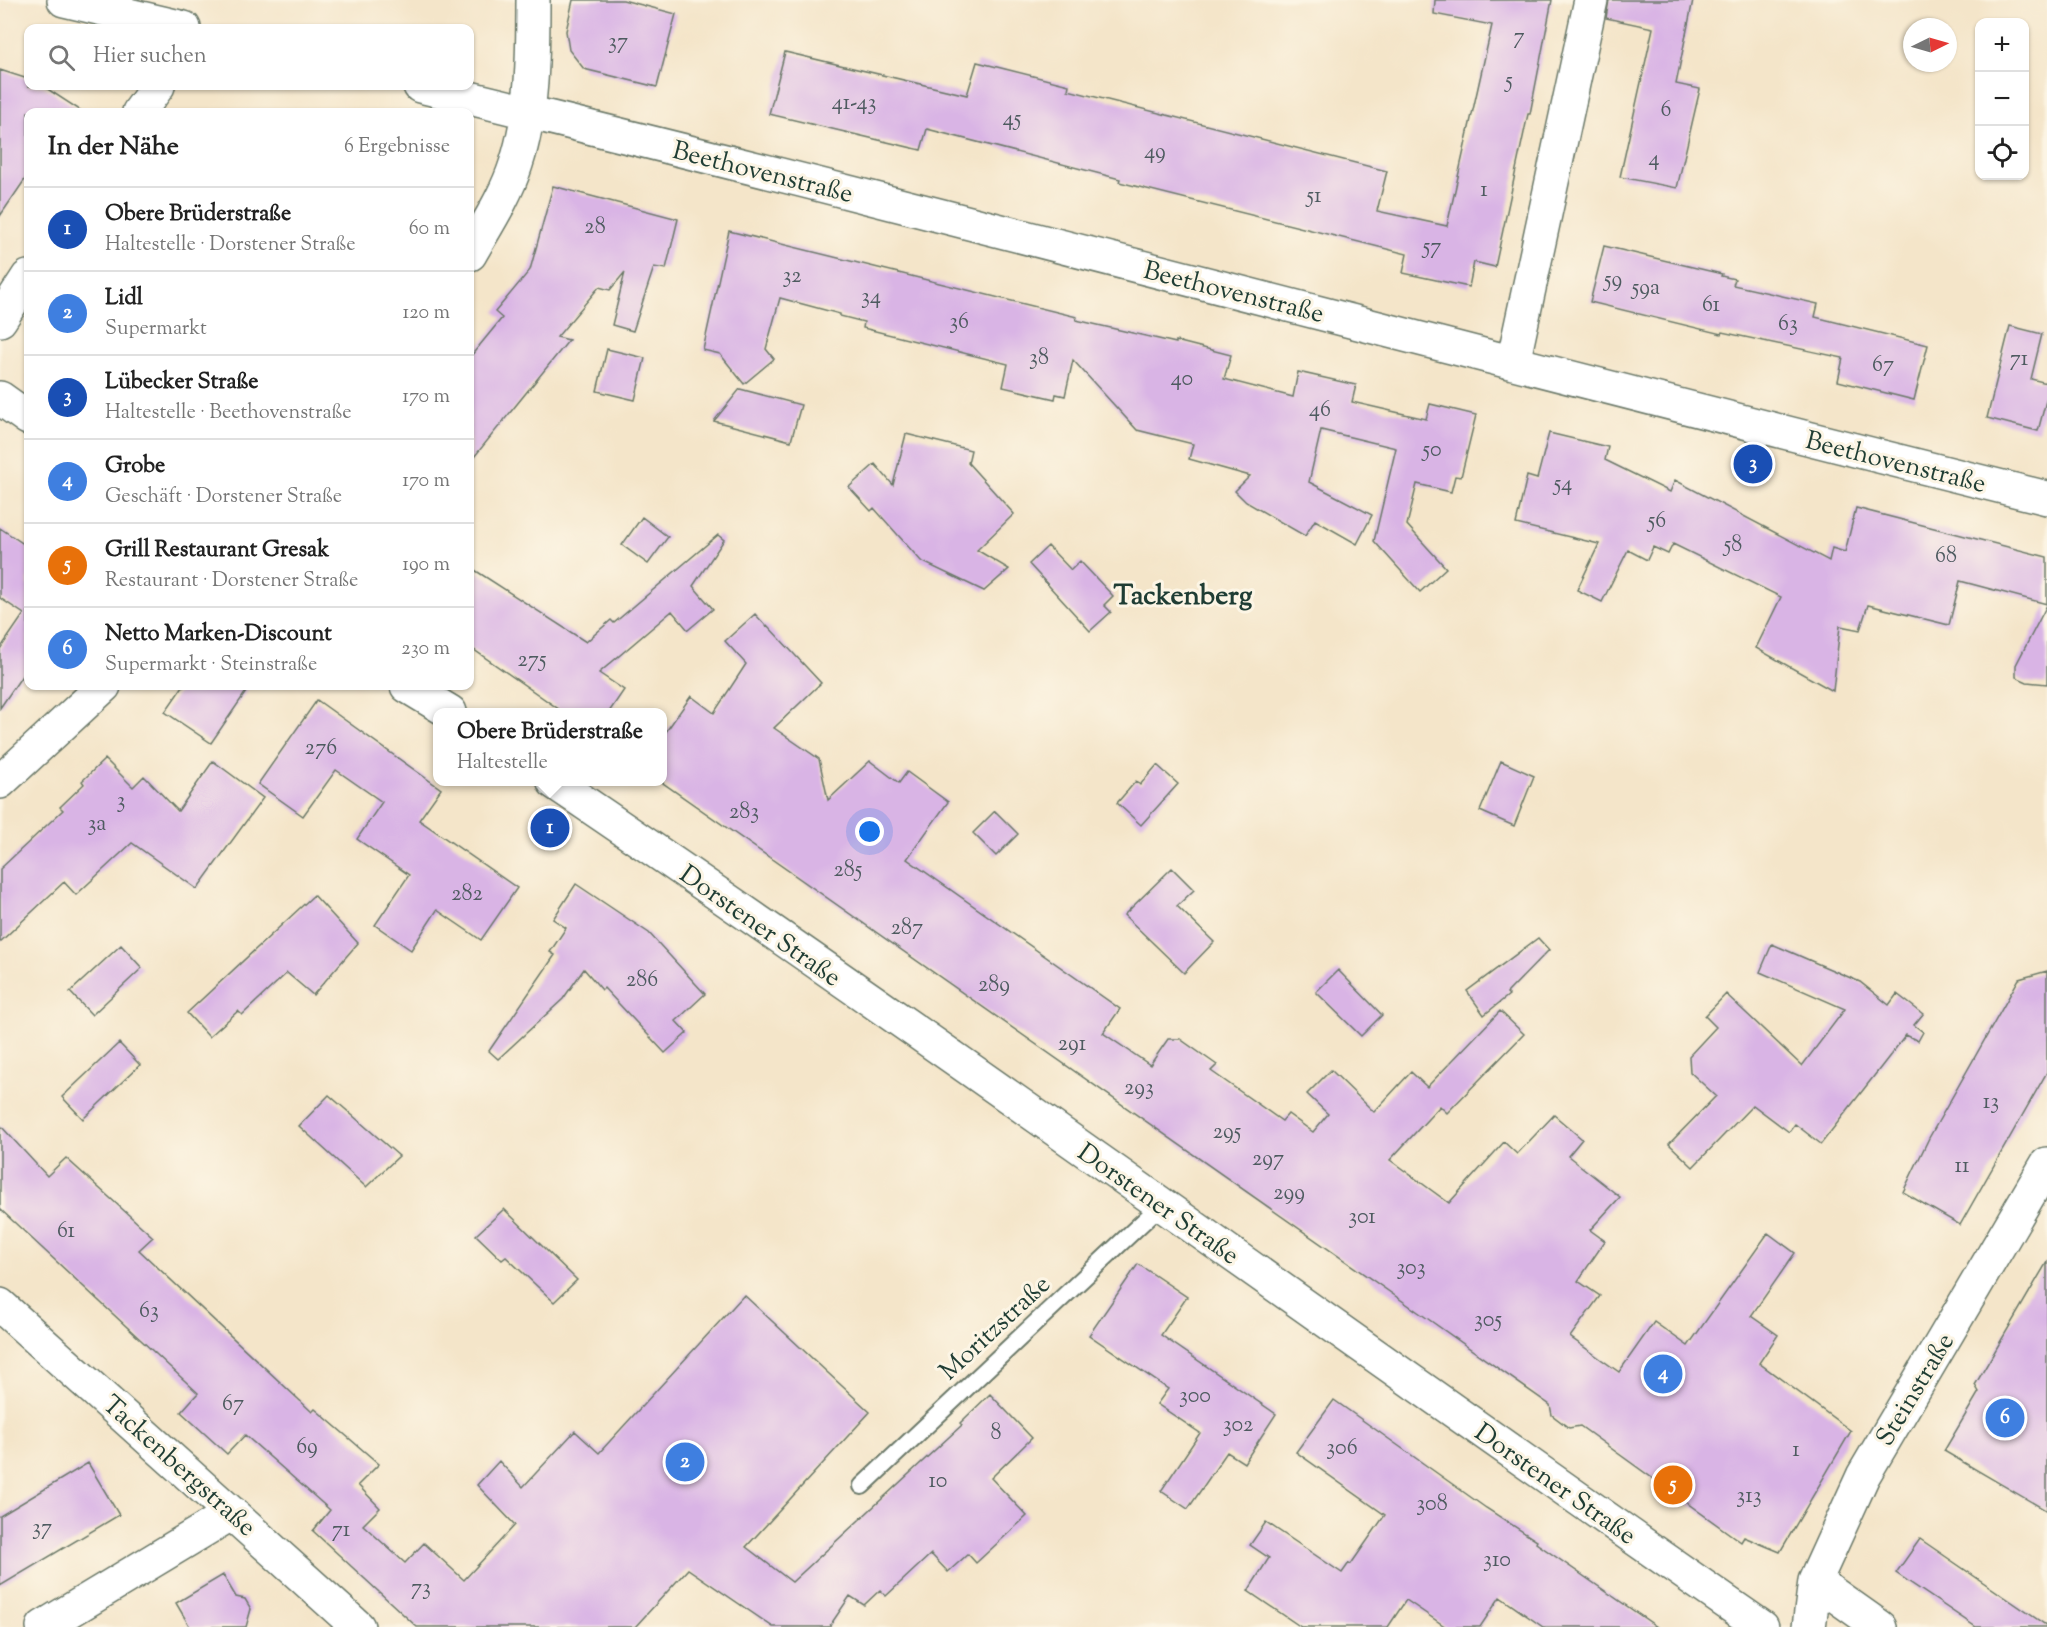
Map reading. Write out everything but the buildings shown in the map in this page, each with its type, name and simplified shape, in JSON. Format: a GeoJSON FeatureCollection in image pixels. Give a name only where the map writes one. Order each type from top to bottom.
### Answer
{"type":"FeatureCollection","features":[{"type":"Feature","properties":{"kind":"street"},"geometry":{"type":"LineString","coordinates":[[64,0],[167,24]]}},
{"type":"Feature","properties":{"kind":"street"},"geometry":{"type":"LineString","coordinates":[[474,247],[516,166],[527,111],[533,48],[533,0]]}},
{"type":"Feature","properties":{"kind":"street"},"geometry":{"type":"LineString","coordinates":[[1513,363],[1590,0]]}},
{"type":"Feature","properties":{"kind":"street"},"geometry":{"type":"LineString","coordinates":[[143,108],[155,90]]}},
{"type":"Feature","properties":{"kind":"street","name":"Beethovenstraße"},"geometry":{"type":"LineString","coordinates":[[437,90],[2047,498]]}},
{"type":"Feature","properties":{"kind":"street"},"geometry":{"type":"LineString","coordinates":[[0,320],[24,283]]}},
{"type":"Feature","properties":{"kind":"street"},"geometry":{"type":"LineString","coordinates":[[0,399],[24,415]]}},
{"type":"Feature","properties":{"kind":"street"},"geometry":{"type":"LineString","coordinates":[[0,782],[100,690]]}},
{"type":"Feature","properties":{"kind":"street"},"geometry":{"type":"LineString","coordinates":[[414,690],[443,708]]}},
{"type":"Feature","properties":{"kind":"street","name":"Dorstener Straße"},"geometry":{"type":"LineString","coordinates":[[560,786],[1035,1115],[1762,1627]]}},
{"type":"Feature","properties":{"kind":"street","name":"Steinstraße"},"geometry":{"type":"LineString","coordinates":[[1809,1627],[1815,1581],[1863,1476],[2047,1164]]}},
{"type":"Feature","properties":{"kind":"street","name":"Tackenbergstraße"},"geometry":{"type":"LineString","coordinates":[[0,1305],[358,1627]]}},
{"type":"Feature","properties":{"kind":"street"},"geometry":{"type":"LineString","coordinates":[[43,1627],[232,1513]]}},
{"type":"Feature","properties":{"kind":"street"},"geometry":{"type":"LineString","coordinates":[[1815,1581],[1880,1627]]}},
{"type":"Feature","properties":{"kind":"lane","name":"Moritzstraße"},"geometry":{"type":"LineString","coordinates":[[862,1486],[1161,1205]]}},
{"type":"Feature","properties":{"kind":"place","name":"Lübecker Straße"},"geometry":{"type":"Point","coordinates":[1753,464]}},
{"type":"Feature","properties":{"kind":"place","name":"Obere Brüderstraße"},"geometry":{"type":"Point","coordinates":[550,828]}},
{"type":"Feature","properties":{"kind":"place","name":"Grobe"},"geometry":{"type":"Point","coordinates":[1663,1374]}},
{"type":"Feature","properties":{"kind":"place","name":"Netto Marken-Discount"},"geometry":{"type":"Point","coordinates":[2005,1418]}},
{"type":"Feature","properties":{"kind":"place","name":"Lidl"},"geometry":{"type":"Point","coordinates":[685,1462]}},
{"type":"Feature","properties":{"kind":"place","name":"Grill Restaurant Gresak"},"geometry":{"type":"Point","coordinates":[1673,1485]}},
{"type":"Feature","properties":{"kind":"district","name":"Tackenberg"},"geometry":{"type":"Point","coordinates":[1183,594]}}]}
